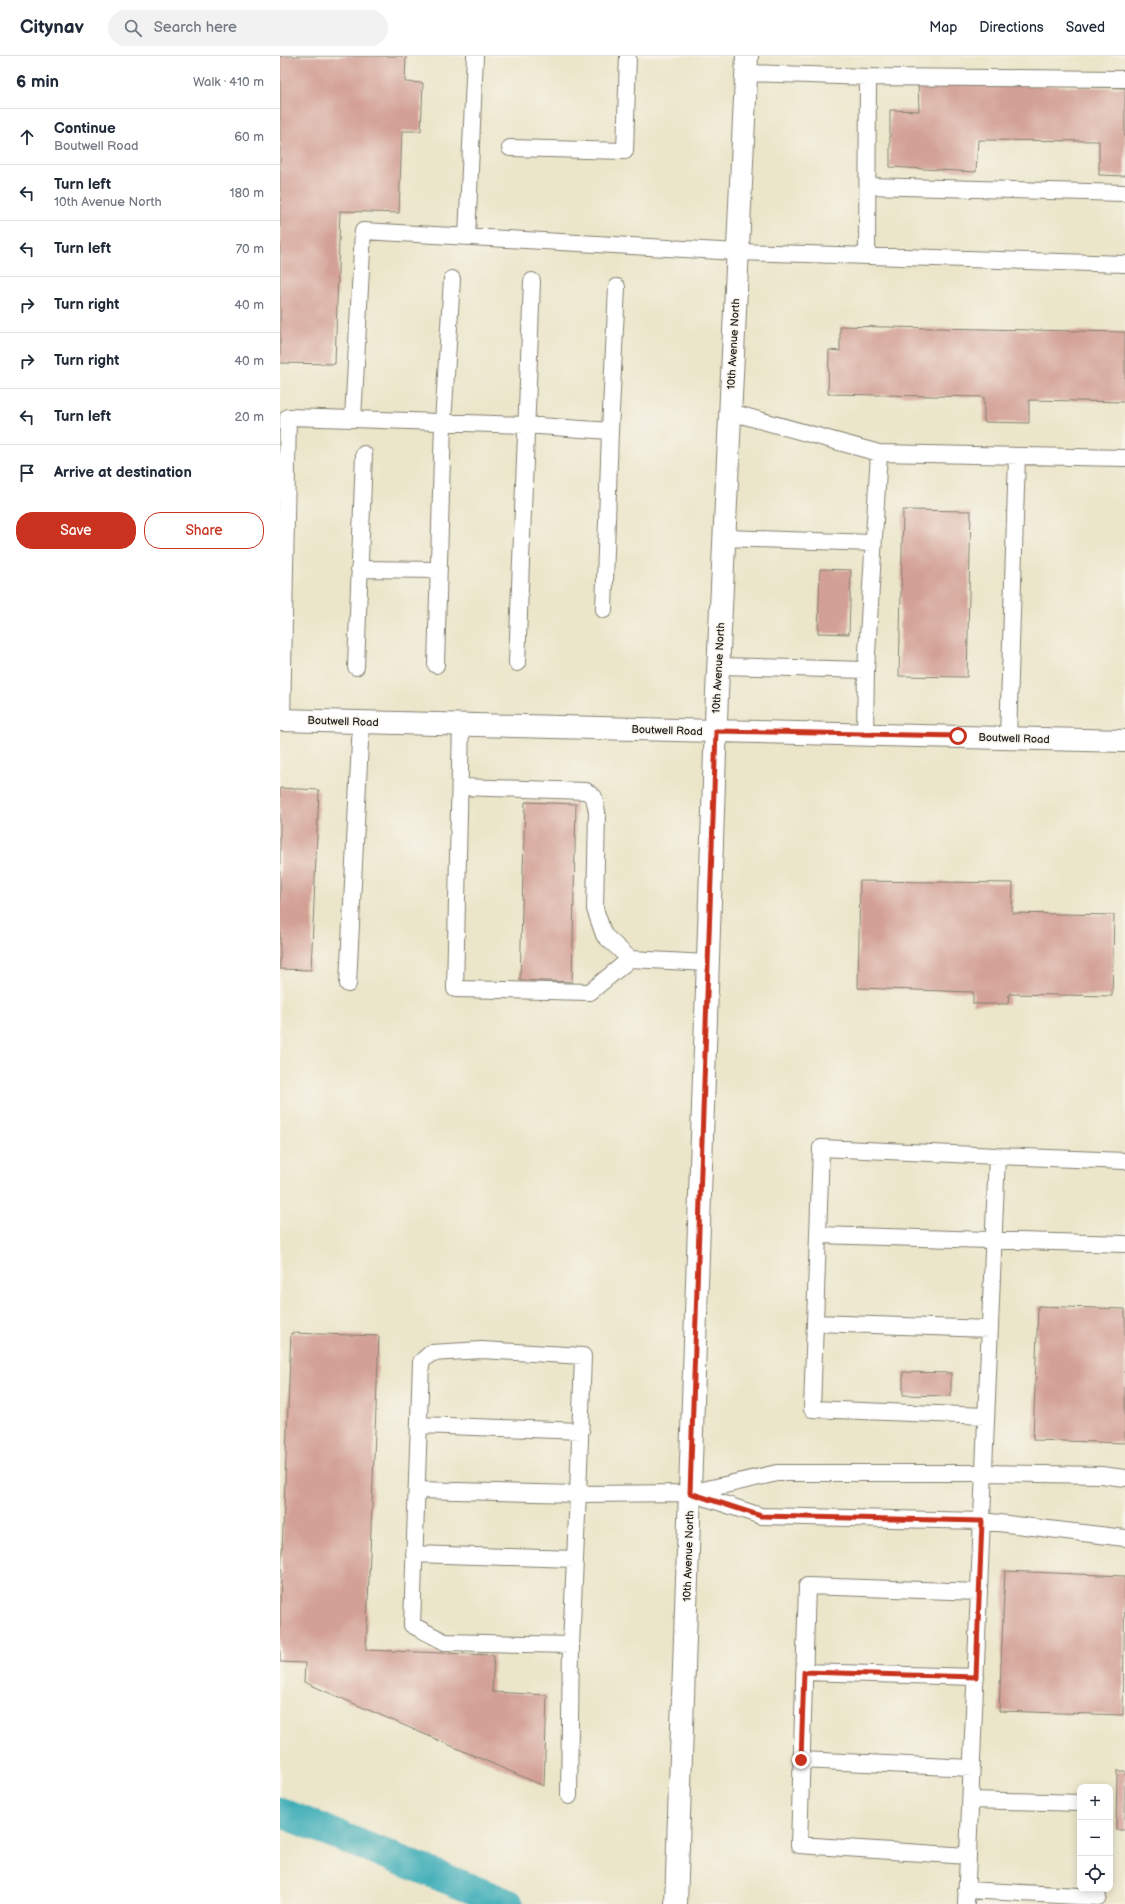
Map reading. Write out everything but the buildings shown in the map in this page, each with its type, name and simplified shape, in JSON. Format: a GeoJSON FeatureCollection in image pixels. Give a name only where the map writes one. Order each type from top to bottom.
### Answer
{"type":"FeatureCollection","features":[{"type":"Feature","properties":{"kind":"street","name":"10th Avenue North"},"geometry":{"type":"LineString","coordinates":[[676,1904],[716,731],[746,64]]}},
{"type":"Feature","properties":{"kind":"street","name":"Boutwell Road"},"geometry":{"type":"LineString","coordinates":[[281,720],[1125,741]]}},
{"type":"Feature","properties":{"kind":"lane"},"geometry":{"type":"LineString","coordinates":[[467,237],[475,56]]}},
{"type":"Feature","properties":{"kind":"lane"},"geometry":{"type":"LineString","coordinates":[[510,148],[625,151],[628,56]]}},
{"type":"Feature","properties":{"kind":"lane"},"geometry":{"type":"LineString","coordinates":[[746,64],[868,77],[1125,80]]}},
{"type":"Feature","properties":{"kind":"lane"},"geometry":{"type":"LineString","coordinates":[[867,255],[868,77]]}},
{"type":"Feature","properties":{"kind":"lane"},"geometry":{"type":"LineString","coordinates":[[868,186],[1125,193]]}},
{"type":"Feature","properties":{"kind":"lane"},"geometry":{"type":"LineString","coordinates":[[353,419],[363,231],[738,252],[1125,264]]}},
{"type":"Feature","properties":{"kind":"lane"},"geometry":{"type":"LineString","coordinates":[[436,665],[443,423],[452,279]]}},
{"type":"Feature","properties":{"kind":"lane"},"geometry":{"type":"LineString","coordinates":[[517,663],[525,425],[532,281]]}},
{"type":"Feature","properties":{"kind":"lane"},"geometry":{"type":"LineString","coordinates":[[604,610],[617,287]]}},
{"type":"Feature","properties":{"kind":"lane"},"geometry":{"type":"LineString","coordinates":[[730,412],[879,453],[1125,458]]}},
{"type":"Feature","properties":{"kind":"lane"},"geometry":{"type":"LineString","coordinates":[[281,720],[284,419],[353,419],[525,425],[610,432]]}},
{"type":"Feature","properties":{"kind":"lane"},"geometry":{"type":"LineString","coordinates":[[865,734],[866,670],[879,453]]}},
{"type":"Feature","properties":{"kind":"lane"},"geometry":{"type":"LineString","coordinates":[[356,666],[364,454]]}},
{"type":"Feature","properties":{"kind":"lane"},"geometry":{"type":"LineString","coordinates":[[1008,738],[1017,456]]}},
{"type":"Feature","properties":{"kind":"lane"},"geometry":{"type":"LineString","coordinates":[[724,538],[873,543]]}},
{"type":"Feature","properties":{"kind":"lane"},"geometry":{"type":"LineString","coordinates":[[359,569],[439,570]]}},
{"type":"Feature","properties":{"kind":"lane"},"geometry":{"type":"LineString","coordinates":[[719,666],[866,670]]}},
{"type":"Feature","properties":{"kind":"lane"},"geometry":{"type":"LineString","coordinates":[[348,984],[361,722]]}},
{"type":"Feature","properties":{"kind":"lane"},"geometry":{"type":"LineString","coordinates":[[461,724],[455,989],[590,992],[630,959]]}},
{"type":"Feature","properties":{"kind":"lane"},"geometry":{"type":"LineString","coordinates":[[460,787],[586,791],[594,797],[597,812],[596,908],[604,935],[630,959],[708,963]]}},
{"type":"Feature","properties":{"kind":"lane"},"geometry":{"type":"LineString","coordinates":[[986,1416],[812,1409],[820,1148],[1125,1161]]}},
{"type":"Feature","properties":{"kind":"lane"},"geometry":{"type":"LineString","coordinates":[[997,1156],[966,1897],[1098,1897]]}},
{"type":"Feature","properties":{"kind":"lane"},"geometry":{"type":"LineString","coordinates":[[818,1235],[1125,1244]]}},
{"type":"Feature","properties":{"kind":"lane"},"geometry":{"type":"LineString","coordinates":[[815,1323],[990,1329]]}},
{"type":"Feature","properties":{"kind":"lane"},"geometry":{"type":"LineString","coordinates":[[569,1796],[571,1645],[584,1356],[482,1350],[431,1353],[421,1362],[412,1625],[444,1642],[571,1645]]}},
{"type":"Feature","properties":{"kind":"lane"},"geometry":{"type":"LineString","coordinates":[[419,1425],[581,1431]]}},
{"type":"Feature","properties":{"kind":"lane"},"geometry":{"type":"LineString","coordinates":[[417,1490],[578,1494],[690,1493],[777,1473],[984,1473],[1101,1475],[1125,1478]]}},
{"type":"Feature","properties":{"kind":"lane"},"geometry":{"type":"LineString","coordinates":[[690,1493],[761,1516],[982,1521],[1125,1538]]}},
{"type":"Feature","properties":{"kind":"lane"},"geometry":{"type":"LineString","coordinates":[[414,1554],[575,1559]]}},
{"type":"Feature","properties":{"kind":"lane"},"geometry":{"type":"LineString","coordinates":[[968,1856],[799,1844],[807,1586],[979,1592]]}},
{"type":"Feature","properties":{"kind":"lane"},"geometry":{"type":"LineString","coordinates":[[804,1672],[976,1677]]}},
{"type":"Feature","properties":{"kind":"lane"},"geometry":{"type":"LineString","coordinates":[[801,1760],[972,1768]]}},
{"type":"Feature","properties":{"kind":"lane"},"geometry":{"type":"LineString","coordinates":[[970,1800],[1077,1803]]}},
{"type":"Feature","properties":{"kind":"waterway"},"geometry":{"type":"LineString","coordinates":[[280,1812],[509,1904]]}},
{"type":"Feature","properties":{"kind":"route"},"geometry":{"type":"LineString","coordinates":[[801,1760],[804,1672],[976,1677],[982,1521],[761,1516],[690,1493],[716,731],[958,736]]}}]}
